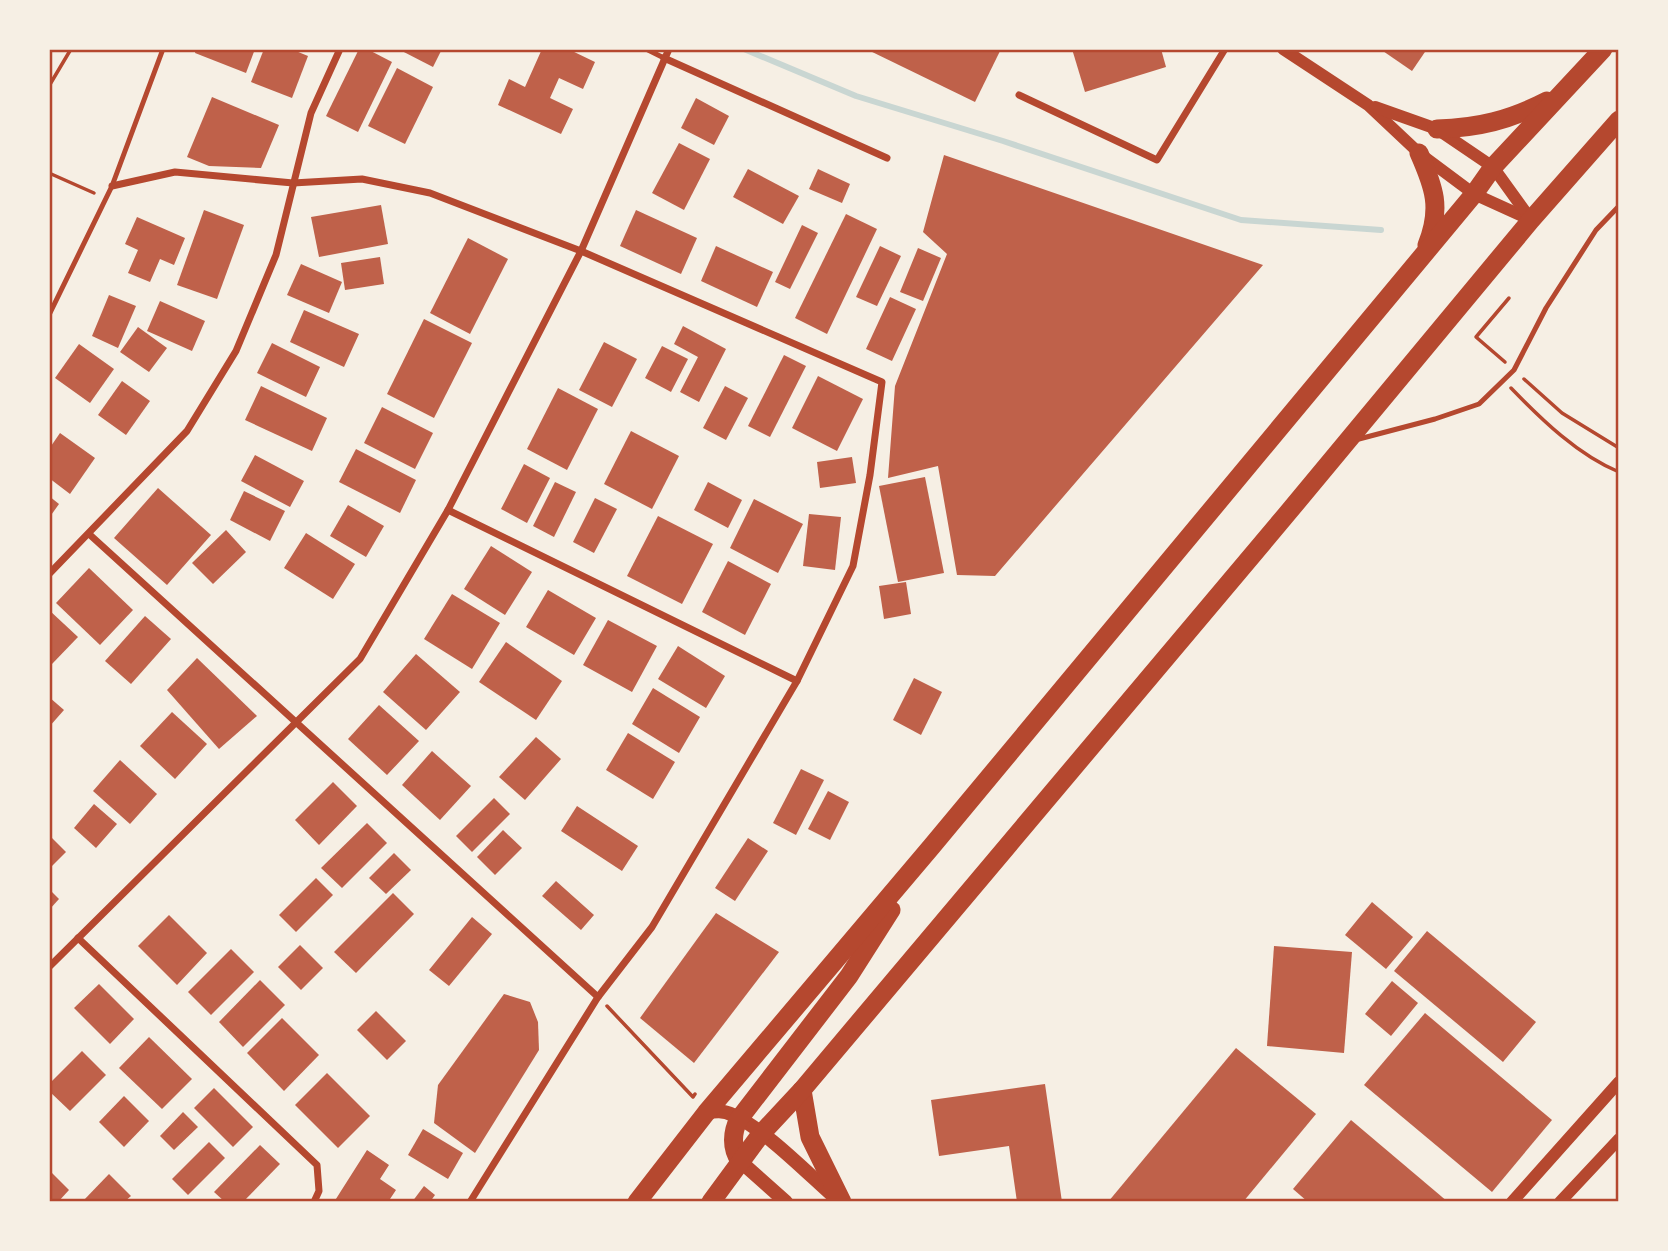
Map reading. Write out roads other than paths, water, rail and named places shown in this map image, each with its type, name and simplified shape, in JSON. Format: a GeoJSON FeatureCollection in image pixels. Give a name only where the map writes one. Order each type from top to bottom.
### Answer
{"type":"FeatureCollection","features":[{"type":"Feature","properties":{"kind":"highway"},"geometry":{"type":"LineString","coordinates":[[637,1202],[706,1113],[932,846],[1422,257],[1493,167],[1603,49]]}},
{"type":"Feature","properties":{"kind":"highway"},"geometry":{"type":"LineString","coordinates":[[1437,130],[1469,128],[1499,122],[1560,94]]}},
{"type":"Feature","properties":{"kind":"highway"},"geometry":{"type":"LineString","coordinates":[[710,1202],[761,1134],[802,1090],[1531,220],[1619,120]]}},
{"type":"Feature","properties":{"kind":"highway"},"geometry":{"type":"LineString","coordinates":[[1419,153],[1434,191],[1437,213],[1422,257]]}},
{"type":"Feature","properties":{"kind":"highway"},"geometry":{"type":"LineString","coordinates":[[740,1161],[736,1156],[734,1138],[739,1119],[849,976],[932,846]]}},
{"type":"Feature","properties":{"kind":"highway"},"geometry":{"type":"LineString","coordinates":[[802,1090],[810,1137],[841,1202]]}},
{"type":"Feature","properties":{"kind":"main road"},"geometry":{"type":"LineString","coordinates":[[706,1113],[723,1112],[739,1119],[761,1134],[841,1202]]}},
{"type":"Feature","properties":{"kind":"main road"},"geometry":{"type":"LineString","coordinates":[[740,1161],[786,1202]]}},
{"type":"Feature","properties":{"kind":"street"},"geometry":{"type":"LineString","coordinates":[[49,574],[187,431],[236,351],[275,255],[311,113],[340,49]]}},
{"type":"Feature","properties":{"kind":"street"},"geometry":{"type":"LineString","coordinates":[[49,967],[360,659],[448,510],[581,251],[669,49]]}},
{"type":"Feature","properties":{"kind":"street"},"geometry":{"type":"LineString","coordinates":[[1019,95],[1157,160],[1224,49]]}},
{"type":"Feature","properties":{"kind":"street"},"geometry":{"type":"LineString","coordinates":[[1283,49],[1368,105],[1419,153],[1474,194],[1531,220]]}},
{"type":"Feature","properties":{"kind":"street"},"geometry":{"type":"LineString","coordinates":[[664,58],[887,159]]}},
{"type":"Feature","properties":{"kind":"street"},"geometry":{"type":"LineString","coordinates":[[1368,105],[1437,130],[1493,167],[1531,220]]}},
{"type":"Feature","properties":{"kind":"street"},"geometry":{"type":"LineString","coordinates":[[112,186],[175,172],[293,183],[362,179],[430,193],[581,251],[882,382],[870,475],[853,566],[797,681],[652,927],[598,996],[470,1202]]}},
{"type":"Feature","properties":{"kind":"street"},"geometry":{"type":"LineString","coordinates":[[448,510],[797,681]]}},
{"type":"Feature","properties":{"kind":"street"},"geometry":{"type":"LineString","coordinates":[[89,534],[598,996]]}},
{"type":"Feature","properties":{"kind":"street"},"geometry":{"type":"LineString","coordinates":[[78,938],[317,1165],[319,1191],[314,1202]]}},
{"type":"Feature","properties":{"kind":"street"},"geometry":{"type":"LineString","coordinates":[[1512,1202],[1619,1082]]}},
{"type":"Feature","properties":{"kind":"street"},"geometry":{"type":"LineString","coordinates":[[1560,1202],[1619,1139]]}},
{"type":"Feature","properties":{"kind":"lane"},"geometry":{"type":"LineString","coordinates":[[49,315],[112,186],[163,49]]}},
{"type":"Feature","properties":{"kind":"lane"},"geometry":{"type":"LineString","coordinates":[[646,49],[664,58]]}},
{"type":"Feature","properties":{"kind":"lane"},"geometry":{"type":"LineString","coordinates":[[1346,443],[1479,404],[1514,370],[1546,308],[1596,230],[1619,206]]}},
{"type":"Feature","properties":{"kind":"waterway"},"geometry":{"type":"LineString","coordinates":[[744,49],[856,96],[1003,141],[1241,220],[1381,230]]}}]}
